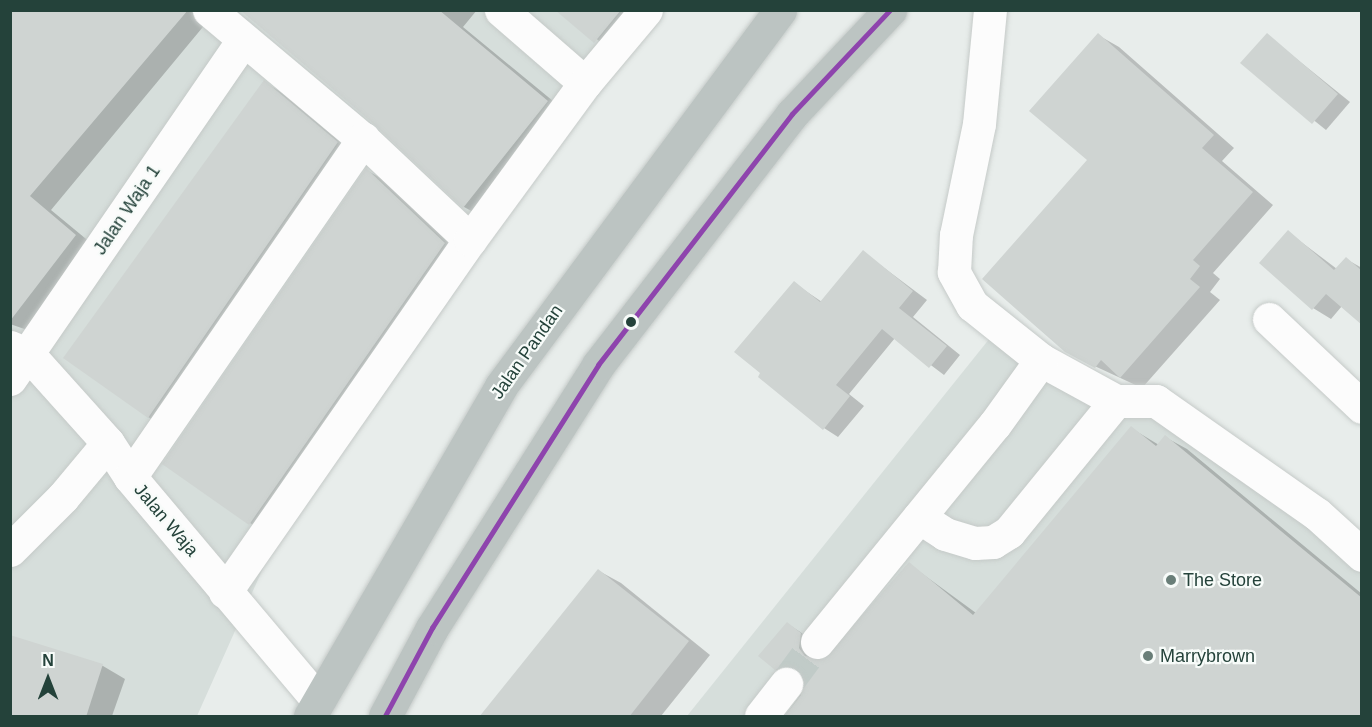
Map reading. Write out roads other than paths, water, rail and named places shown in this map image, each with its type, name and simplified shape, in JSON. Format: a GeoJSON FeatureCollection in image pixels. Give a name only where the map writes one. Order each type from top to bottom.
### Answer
{"type":"FeatureCollection","features":[{"type":"Feature","properties":{"kind":"highway","name":"Jalan Pandan"},"geometry":{"type":"LineString","coordinates":[[314,708],[501,386],[780,10]]}},
{"type":"Feature","properties":{"kind":"highway"},"geometry":{"type":"LineString","coordinates":[[385,717],[432,628],[598,365],[792,114],[890,10]]}},
{"type":"Feature","properties":{"kind":"street"},"geometry":{"type":"LineString","coordinates":[[209,10],[363,140],[470,240]]}},
{"type":"Feature","properties":{"kind":"street"},"geometry":{"type":"LineString","coordinates":[[501,10],[585,83]]}},
{"type":"Feature","properties":{"kind":"street"},"geometry":{"type":"LineString","coordinates":[[225,592],[470,240],[585,83],[646,10]]}},
{"type":"Feature","properties":{"kind":"street"},"geometry":{"type":"LineString","coordinates":[[990,10],[979,124],[956,235],[954,272],[972,305],[1041,360],[1116,401],[1156,401],[1317,514],[1362,555]]}},
{"type":"Feature","properties":{"kind":"street","name":"Jalan Waja 1"},"geometry":{"type":"LineString","coordinates":[[17,360],[243,40]]}},
{"type":"Feature","properties":{"kind":"street"},"geometry":{"type":"LineString","coordinates":[[130,477],[363,140]]}},
{"type":"Feature","properties":{"kind":"street"},"geometry":{"type":"LineString","coordinates":[[1269,319],[1362,407]]}},
{"type":"Feature","properties":{"kind":"street","name":"Jalan Waja"},"geometry":{"type":"LineString","coordinates":[[17,360],[108,443],[130,477],[225,592],[314,708]]}},
{"type":"Feature","properties":{"kind":"street"},"geometry":{"type":"LineString","coordinates":[[817,642],[919,517],[1041,360]]}},
{"type":"Feature","properties":{"kind":"street"},"geometry":{"type":"LineString","coordinates":[[919,517],[945,534],[975,543],[993,542],[1009,532],[1116,401]]}},
{"type":"Feature","properties":{"kind":"street"},"geometry":{"type":"LineString","coordinates":[[10,550],[63,497],[108,443]]}},
{"type":"Feature","properties":{"kind":"street"},"geometry":{"type":"LineString","coordinates":[[761,717],[786,684]]}},
{"type":"Feature","properties":{"kind":"tunnel"},"geometry":{"type":"LineString","coordinates":[[786,684],[817,642]]}},
{"type":"Feature","properties":{"kind":"place","name":"The Store"},"geometry":{"type":"Point","coordinates":[1171,580]}},
{"type":"Feature","properties":{"kind":"place","name":"Marrybrown"},"geometry":{"type":"Point","coordinates":[1148,656]}}]}
